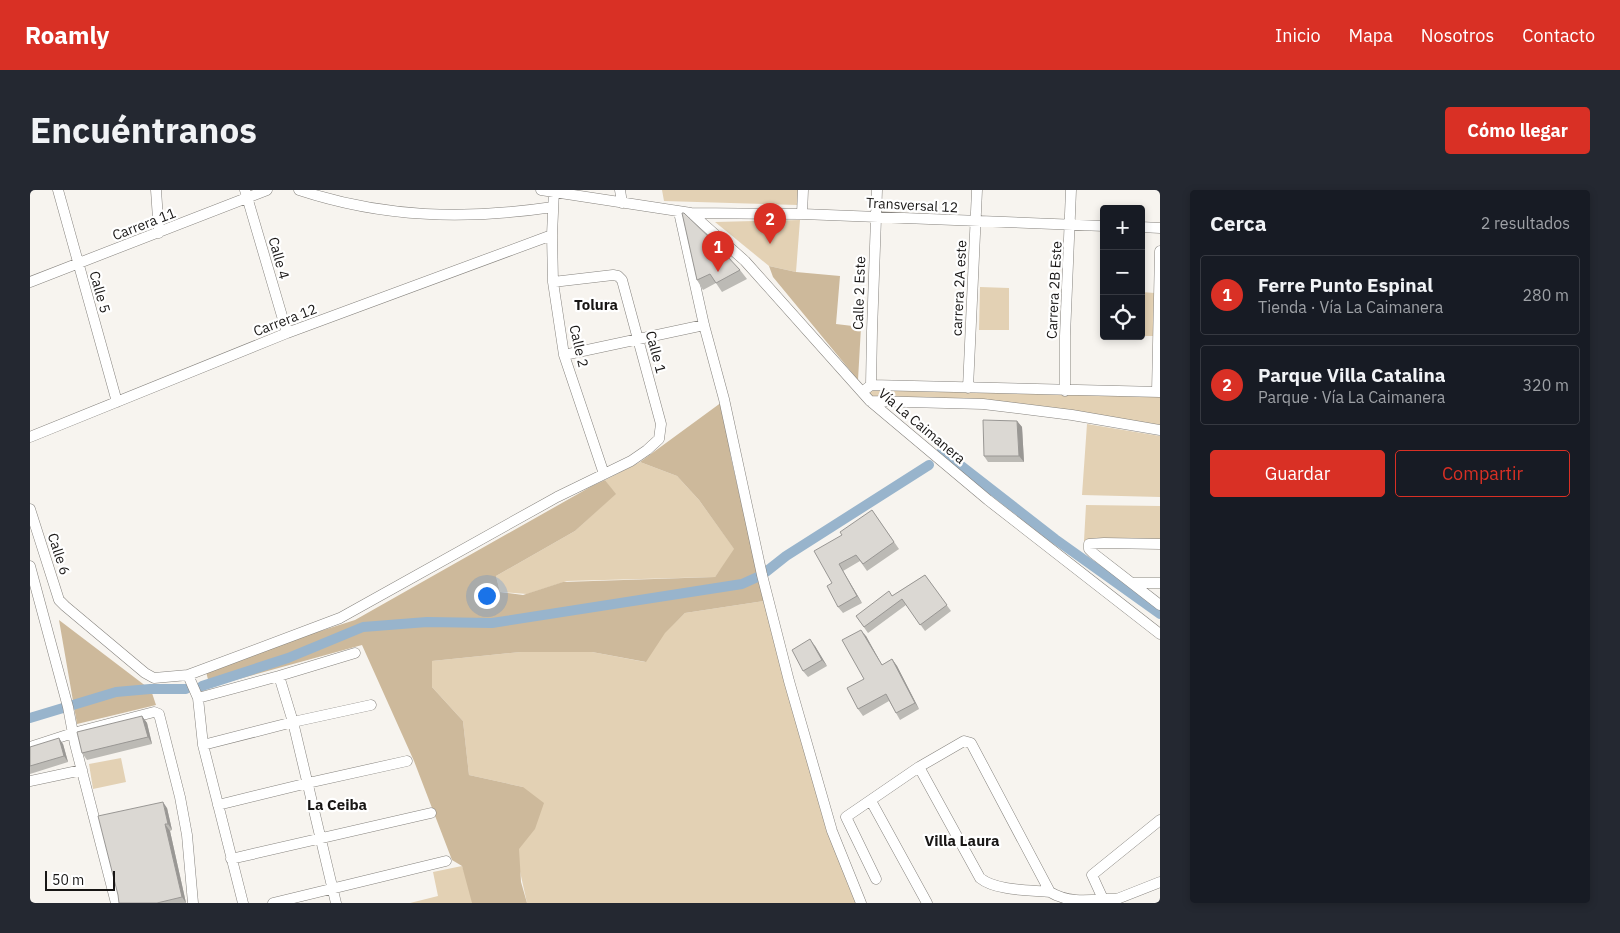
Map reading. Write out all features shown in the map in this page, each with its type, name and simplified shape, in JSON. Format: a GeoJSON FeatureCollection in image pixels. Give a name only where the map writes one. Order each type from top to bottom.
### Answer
{"type":"FeatureCollection","features":[{"type":"Feature","properties":{"kind":"street","name":"Calle 5"},"geometry":{"type":"LineString","coordinates":[[58,190],[117,402]]}},
{"type":"Feature","properties":{"kind":"street"},"geometry":{"type":"LineString","coordinates":[[156,190],[159,232]]}},
{"type":"Feature","properties":{"kind":"street","name":"Carrera 11"},"geometry":{"type":"LineString","coordinates":[[30,282],[159,232],[246,194],[267,190]]}},
{"type":"Feature","properties":{"kind":"street"},"geometry":{"type":"LineString","coordinates":[[298,190],[356,205],[395,212],[435,215],[494,214],[553,207]]}},
{"type":"Feature","properties":{"kind":"street","name":"Transversal 12"},"geometry":{"type":"LineString","coordinates":[[540,190],[691,213],[802,214],[1100,226]]}},
{"type":"Feature","properties":{"kind":"street"},"geometry":{"type":"LineString","coordinates":[[620,190],[622,203]]}},
{"type":"Feature","properties":{"kind":"street"},"geometry":{"type":"LineString","coordinates":[[802,214],[803,190]]}},
{"type":"Feature","properties":{"kind":"street","name":"Calle 2 Este"},"geometry":{"type":"LineString","coordinates":[[871,385],[877,190]]}},
{"type":"Feature","properties":{"kind":"street","name":"carrera 2A este"},"geometry":{"type":"LineString","coordinates":[[968,388],[977,190]]}},
{"type":"Feature","properties":{"kind":"street","name":"Carrera 2B Este"},"geometry":{"type":"LineString","coordinates":[[1065,391],[1065,336],[1071,190]]}},
{"type":"Feature","properties":{"kind":"street","name":"Calle 2"},"geometry":{"type":"LineString","coordinates":[[554,191],[552,235],[553,282],[564,355],[604,474]]}},
{"type":"Feature","properties":{"kind":"street","name":"Calle 4"},"geometry":{"type":"LineString","coordinates":[[246,194],[287,333]]}},
{"type":"Feature","properties":{"kind":"street"},"geometry":{"type":"LineString","coordinates":[[679,212],[704,325],[724,399],[762,576],[789,681],[832,831],[861,903]]}},
{"type":"Feature","properties":{"kind":"street","name":"Vía La Caimanera"},"geometry":{"type":"LineString","coordinates":[[691,213],[745,260],[866,397],[988,500],[1160,634]]}},
{"type":"Feature","properties":{"kind":"street"},"geometry":{"type":"LineString","coordinates":[[1145,228],[1160,228]]}},
{"type":"Feature","properties":{"kind":"street","name":"Carrera 12"},"geometry":{"type":"LineString","coordinates":[[30,437],[287,333],[552,235]]}},
{"type":"Feature","properties":{"kind":"street"},"geometry":{"type":"LineString","coordinates":[[1160,251],[1158,392],[871,385],[866,397],[983,404],[1072,415],[1160,430]]}},
{"type":"Feature","properties":{"kind":"street","name":"Calle 1"},"geometry":{"type":"LineString","coordinates":[[553,282],[613,274],[618,276],[622,280],[639,339],[661,424],[659,439],[647,450],[604,474]]}},
{"type":"Feature","properties":{"kind":"street"},"geometry":{"type":"LineString","coordinates":[[564,355],[704,325]]}},
{"type":"Feature","properties":{"kind":"street"},"geometry":{"type":"LineString","coordinates":[[41,605],[62,603],[145,673],[154,678],[188,675],[340,618],[604,474]]}},
{"type":"Feature","properties":{"kind":"street","name":"Calle 6"},"geometry":{"type":"LineString","coordinates":[[30,509],[62,603]]}},
{"type":"Feature","properties":{"kind":"street"},"geometry":{"type":"LineString","coordinates":[[1160,544],[1088,544],[1089,550],[1093,554],[1160,605]]}},
{"type":"Feature","properties":{"kind":"street"},"geometry":{"type":"LineString","coordinates":[[30,566],[68,707],[116,903]]}},
{"type":"Feature","properties":{"kind":"street"},"geometry":{"type":"LineString","coordinates":[[1132,583],[1160,583]]}},
{"type":"Feature","properties":{"kind":"street"},"geometry":{"type":"LineString","coordinates":[[198,698],[354,653]]}},
{"type":"Feature","properties":{"kind":"street"},"geometry":{"type":"LineString","coordinates":[[188,675],[198,698],[203,745],[243,903]]}},
{"type":"Feature","properties":{"kind":"street"},"geometry":{"type":"LineString","coordinates":[[279,676],[294,722],[336,903]]}},
{"type":"Feature","properties":{"kind":"street"},"geometry":{"type":"LineString","coordinates":[[203,745],[371,705]]}},
{"type":"Feature","properties":{"kind":"street"},"geometry":{"type":"LineString","coordinates":[[30,747],[73,733],[154,712],[159,714],[180,797],[187,835],[193,903]]}},
{"type":"Feature","properties":{"kind":"street"},"geometry":{"type":"LineString","coordinates":[[876,879],[846,817],[919,767],[964,741],[971,743],[1050,892]]}},
{"type":"Feature","properties":{"kind":"street"},"geometry":{"type":"LineString","coordinates":[[218,805],[407,761]]}},
{"type":"Feature","properties":{"kind":"street"},"geometry":{"type":"LineString","coordinates":[[919,767],[980,878],[987,883],[1002,887],[1050,892],[1064,899],[1090,901],[1117,899],[1160,882]]}},
{"type":"Feature","properties":{"kind":"street"},"geometry":{"type":"LineString","coordinates":[[30,782],[82,770]]}},
{"type":"Feature","properties":{"kind":"street"},"geometry":{"type":"LineString","coordinates":[[871,800],[927,903]]}},
{"type":"Feature","properties":{"kind":"street"},"geometry":{"type":"LineString","coordinates":[[231,859],[431,813]]}},
{"type":"Feature","properties":{"kind":"street"},"geometry":{"type":"LineString","coordinates":[[1103,899],[1092,875],[1160,820]]}},
{"type":"Feature","properties":{"kind":"street"},"geometry":{"type":"LineString","coordinates":[[273,903],[446,861]]}},
{"type":"Feature","properties":{"kind":"shaded area"},"geometry":{"type":"Polygon","coordinates":[[[662,190],[800,190],[798,205],[664,201],[662,190]]]}},
{"type":"Feature","properties":{"kind":"shaded area"},"geometry":{"type":"Polygon","coordinates":[[[800,220],[796,272],[769,266],[715,222],[800,220]]]}},
{"type":"Feature","properties":{"kind":"shaded area"},"geometry":{"type":"Polygon","coordinates":[[[769,266],[796,272],[840,276],[836,324],[861,327],[858,380],[773,277],[769,266]]]}},
{"type":"Feature","properties":{"kind":"shaded area"},"geometry":{"type":"Polygon","coordinates":[[[980,287],[1009,288],[1009,330],[979,330],[980,287]]]}},
{"type":"Feature","properties":{"kind":"shaded area"},"geometry":{"type":"Polygon","coordinates":[[[1145,292],[1155,293],[1153,336],[1145,336],[1145,292]]]}},
{"type":"Feature","properties":{"kind":"shaded area"},"geometry":{"type":"Polygon","coordinates":[[[872,387],[1160,393],[1160,429],[1048,409],[871,399],[867,395],[872,387]]]}},
{"type":"Feature","properties":{"kind":"shaded area"},"geometry":{"type":"Polygon","coordinates":[[[722,402],[731,458],[764,601],[685,613],[665,633],[646,662],[592,652],[521,652],[432,661],[432,687],[463,721],[469,775],[523,787],[544,803],[535,829],[519,849],[521,882],[527,903],[472,903],[462,866],[452,860],[414,761],[362,645],[210,687],[205,668],[355,620],[605,480],[616,494],[575,531],[496,576],[500,592],[523,595],[563,582],[715,577],[734,549],[699,500],[677,476],[640,462],[722,402]]]}},
{"type":"Feature","properties":{"kind":"shaded area"},"geometry":{"type":"Polygon","coordinates":[[[1087,424],[1160,436],[1160,497],[1082,495],[1087,424]]]}},
{"type":"Feature","properties":{"kind":"shaded area"},"geometry":{"type":"Polygon","coordinates":[[[640,462],[677,476],[699,500],[735,550],[715,577],[567,581],[527,594],[500,592],[496,576],[575,531],[615,494],[605,480],[640,462]]]}},
{"type":"Feature","properties":{"kind":"shaded area"},"geometry":{"type":"Polygon","coordinates":[[[1086,505],[1160,506],[1160,541],[1084,541],[1086,505]]]}},
{"type":"Feature","properties":{"kind":"shaded area"},"geometry":{"type":"Polygon","coordinates":[[[764,601],[856,903],[527,903],[513,840],[523,787],[469,775],[463,721],[432,687],[432,661],[521,652],[592,652],[645,662],[664,633],[685,613],[764,601]]]}},
{"type":"Feature","properties":{"kind":"shaded area"},"geometry":{"type":"Polygon","coordinates":[[[59,620],[151,690],[156,705],[77,724],[59,620]]]}},
{"type":"Feature","properties":{"kind":"shaded area"},"geometry":{"type":"Polygon","coordinates":[[[121,758],[126,782],[93,789],[89,764],[121,758]]]}},
{"type":"Feature","properties":{"kind":"shaded area"},"geometry":{"type":"Polygon","coordinates":[[[462,866],[476,903],[410,903],[438,896],[433,872],[462,866]]]}},
{"type":"Feature","properties":{"kind":"building"},"geometry":{"type":"Polygon","coordinates":[[[682,213],[713,241],[740,270],[716,283],[710,274],[697,280],[682,213]]]}},
{"type":"Feature","properties":{"kind":"building"},"geometry":{"type":"Polygon","coordinates":[[[983,420],[1017,421],[1019,456],[984,456],[983,420]]]}},
{"type":"Feature","properties":{"kind":"building"},"geometry":{"type":"Polygon","coordinates":[[[872,510],[894,542],[863,564],[856,555],[839,564],[857,596],[838,607],[827,586],[832,583],[814,551],[842,535],[840,532],[872,510]]]}},
{"type":"Feature","properties":{"kind":"building"},"geometry":{"type":"Polygon","coordinates":[[[925,575],[947,605],[920,625],[902,599],[864,627],[856,616],[889,591],[892,596],[925,575]]]}},
{"type":"Feature","properties":{"kind":"building"},"geometry":{"type":"Polygon","coordinates":[[[861,630],[882,665],[892,659],[915,703],[896,713],[886,694],[858,709],[847,688],[864,679],[842,640],[861,630]]]}},
{"type":"Feature","properties":{"kind":"building"},"geometry":{"type":"Polygon","coordinates":[[[810,639],[822,660],[803,671],[792,650],[810,639]]]}},
{"type":"Feature","properties":{"kind":"building"},"geometry":{"type":"Polygon","coordinates":[[[142,716],[148,737],[82,753],[77,732],[142,716]]]}},
{"type":"Feature","properties":{"kind":"building"},"geometry":{"type":"Polygon","coordinates":[[[59,738],[64,756],[30,766],[30,747],[59,738]]]}},
{"type":"Feature","properties":{"kind":"building"},"geometry":{"type":"Polygon","coordinates":[[[163,802],[168,824],[165,824],[182,897],[157,903],[119,903],[98,816],[163,802]]]}},
{"type":"Feature","properties":{"kind":"waterway"},"geometry":{"type":"LineString","coordinates":[[942,451],[1055,539],[1160,614]]}},
{"type":"Feature","properties":{"kind":"waterway"},"geometry":{"type":"LineString","coordinates":[[202,686],[288,658],[363,627],[427,622],[492,623],[742,584],[762,575],[786,556],[929,465]]}},
{"type":"Feature","properties":{"kind":"waterway"},"geometry":{"type":"LineString","coordinates":[[30,718],[116,692],[150,689],[186,689]]}},
{"type":"Feature","properties":{"kind":"place","name":"Parque Villa Catalina"},"geometry":{"type":"Point","coordinates":[770,244]}},
{"type":"Feature","properties":{"kind":"place","name":"Ferre Punto Espinal"},"geometry":{"type":"Point","coordinates":[718,272]}},
{"type":"Feature","properties":{"kind":"district","name":"Tolura"},"geometry":{"type":"Point","coordinates":[596,304]}},
{"type":"Feature","properties":{"kind":"district","name":"La Ceiba"},"geometry":{"type":"Point","coordinates":[337,804]}},
{"type":"Feature","properties":{"kind":"district","name":"Villa Laura"},"geometry":{"type":"Point","coordinates":[962,840]}}]}
